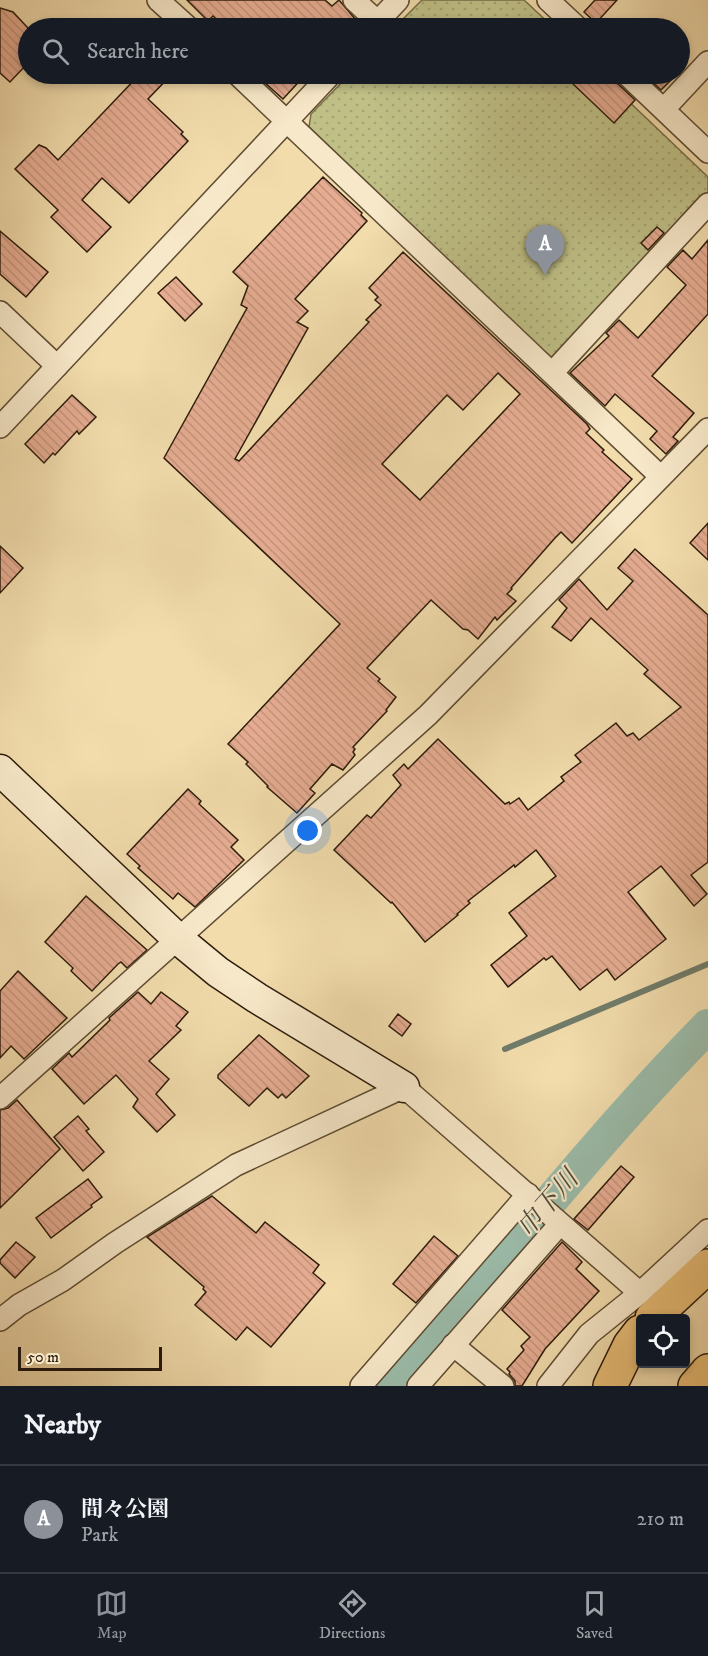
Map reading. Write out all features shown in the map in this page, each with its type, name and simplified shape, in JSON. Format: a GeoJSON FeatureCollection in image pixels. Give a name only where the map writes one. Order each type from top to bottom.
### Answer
{"type":"FeatureCollection","features":[{"type":"Feature","properties":{"kind":"highway"},"geometry":{"type":"LineString","coordinates":[[646,1306],[708,1266]]}},
{"type":"Feature","properties":{"kind":"highway"},"geometry":{"type":"LineString","coordinates":[[677,1314],[708,1290]]}},
{"type":"Feature","properties":{"kind":"highway"},"geometry":{"type":"LineString","coordinates":[[613,1381],[636,1337]]}},
{"type":"Feature","properties":{"kind":"highway"},"geometry":{"type":"LineString","coordinates":[[613,1381],[636,1352]]}},
{"type":"Feature","properties":{"kind":"highway"},"geometry":{"type":"LineString","coordinates":[[695,1386],[708,1371]]}},
{"type":"Feature","properties":{"kind":"street"},"geometry":{"type":"LineString","coordinates":[[159,0],[178,18]]}},
{"type":"Feature","properties":{"kind":"street"},"geometry":{"type":"LineString","coordinates":[[354,0],[369,18]]}},
{"type":"Feature","properties":{"kind":"street"},"geometry":{"type":"LineString","coordinates":[[381,18],[398,0]]}},
{"type":"Feature","properties":{"kind":"street"},"geometry":{"type":"LineString","coordinates":[[548,0],[567,18]]}},
{"type":"Feature","properties":{"kind":"street"},"geometry":{"type":"LineString","coordinates":[[690,81],[708,62]]}},
{"type":"Feature","properties":{"kind":"street"},"geometry":{"type":"LineString","coordinates":[[248,84],[660,476]]}},
{"type":"Feature","properties":{"kind":"street"},"geometry":{"type":"LineString","coordinates":[[0,427],[322,84]]}},
{"type":"Feature","properties":{"kind":"street"},"geometry":{"type":"LineString","coordinates":[[637,84],[708,152]]}},
{"type":"Feature","properties":{"kind":"street"},"geometry":{"type":"LineString","coordinates":[[664,109],[687,84]]}},
{"type":"Feature","properties":{"kind":"street"},"geometry":{"type":"LineString","coordinates":[[553,372],[708,204]]}},
{"type":"Feature","properties":{"kind":"street"},"geometry":{"type":"LineString","coordinates":[[0,312],[57,366]]}},
{"type":"Feature","properties":{"kind":"street"},"geometry":{"type":"LineString","coordinates":[[0,1098],[428,715],[708,429]]}},
{"type":"Feature","properties":{"kind":"street"},"geometry":{"type":"LineString","coordinates":[[0,770],[178,939],[218,972],[257,999],[404,1087],[528,1194],[646,1306]]}},
{"type":"Feature","properties":{"kind":"street"},"geometry":{"type":"LineString","coordinates":[[0,1320],[19,1305],[63,1280],[115,1243],[236,1165],[404,1087]]}},
{"type":"Feature","properties":{"kind":"street"},"geometry":{"type":"LineString","coordinates":[[362,1386],[528,1194]]}},
{"type":"Feature","properties":{"kind":"street"},"geometry":{"type":"LineString","coordinates":[[418,1386],[560,1224]]}},
{"type":"Feature","properties":{"kind":"street"},"geometry":{"type":"LineString","coordinates":[[548,1386],[589,1334],[646,1306],[708,1230]]}},
{"type":"Feature","properties":{"kind":"street"},"geometry":{"type":"LineString","coordinates":[[453,1345],[503,1386]]}},
{"type":"Feature","properties":{"kind":"green space"},"geometry":{"type":"Polygon","coordinates":[[[422,0],[524,0],[543,18],[404,18],[422,0]]]}},
{"type":"Feature","properties":{"kind":"green space"},"geometry":{"type":"Polygon","coordinates":[[[340,84],[610,84],[708,177],[708,194],[558,356],[542,360],[309,127],[311,114],[340,84]]]}},
{"type":"Feature","properties":{"kind":"building"},"geometry":{"type":"Polygon","coordinates":[[[187,0],[325,0],[332,6],[339,0],[354,18],[215,18],[213,16],[205,18],[187,0]]]}},
{"type":"Feature","properties":{"kind":"building"},"geometry":{"type":"Polygon","coordinates":[[[595,0],[617,0],[601,18],[591,18],[584,12],[595,0]]]}},
{"type":"Feature","properties":{"kind":"building"},"geometry":{"type":"Polygon","coordinates":[[[0,8],[13,12],[19,18],[18,74],[10,82],[0,73],[0,8]]]}},
{"type":"Feature","properties":{"kind":"building"},"geometry":{"type":"Polygon","coordinates":[[[130,84],[162,84],[148,99],[183,132],[181,134],[188,141],[129,203],[102,178],[82,200],[111,227],[87,252],[51,217],[58,210],[15,169],[39,145],[46,148],[58,160],[130,84]]]}},
{"type":"Feature","properties":{"kind":"building"},"geometry":{"type":"Polygon","coordinates":[[[266,84],[297,84],[283,99],[266,84]]]}},
{"type":"Feature","properties":{"kind":"building"},"geometry":{"type":"Polygon","coordinates":[[[573,84],[618,84],[635,100],[614,123],[573,84]]]}},
{"type":"Feature","properties":{"kind":"building"},"geometry":{"type":"Polygon","coordinates":[[[655,84],[667,84],[661,90],[655,84]]]}},
{"type":"Feature","properties":{"kind":"building"},"geometry":{"type":"Polygon","coordinates":[[[323,177],[362,213],[361,215],[367,221],[295,299],[308,311],[297,322],[308,328],[235,459],[239,461],[369,322],[366,320],[381,305],[375,300],[378,297],[369,288],[403,252],[587,424],[590,429],[586,433],[604,450],[602,452],[632,479],[572,543],[561,532],[555,538],[507,594],[516,601],[497,620],[495,617],[478,639],[468,630],[463,629],[431,600],[367,668],[396,697],[387,711],[353,747],[355,755],[343,770],[332,764],[310,789],[315,793],[297,813],[267,787],[246,764],[248,762],[228,744],[340,624],[164,458],[247,308],[241,305],[248,286],[233,272],[323,177]],[[498,373],[463,410],[447,395],[382,464],[420,500],[520,394],[498,373]]]}},
{"type":"Feature","properties":{"kind":"building"},"geometry":{"type":"Polygon","coordinates":[[[657,227],[664,233],[648,250],[641,243],[657,227]]]}},
{"type":"Feature","properties":{"kind":"building"},"geometry":{"type":"Polygon","coordinates":[[[0,231],[48,272],[26,297],[0,274],[0,231]]]}},
{"type":"Feature","properties":{"kind":"building"},"geometry":{"type":"Polygon","coordinates":[[[708,240],[708,314],[652,376],[694,413],[673,437],[678,441],[666,454],[650,439],[657,431],[615,394],[605,406],[570,373],[609,336],[606,333],[619,320],[638,338],[686,285],[667,267],[683,250],[692,259],[708,240]]]}},
{"type":"Feature","properties":{"kind":"building"},"geometry":{"type":"Polygon","coordinates":[[[176,277],[202,304],[185,321],[158,293],[176,277]]]}},
{"type":"Feature","properties":{"kind":"building"},"geometry":{"type":"Polygon","coordinates":[[[72,395],[96,417],[79,434],[77,431],[55,455],[53,453],[44,463],[25,444],[72,395]]]}},
{"type":"Feature","properties":{"kind":"building"},"geometry":{"type":"Polygon","coordinates":[[[708,523],[708,560],[690,543],[708,523]]]}},
{"type":"Feature","properties":{"kind":"building"},"geometry":{"type":"Polygon","coordinates":[[[0,546],[23,568],[0,593],[0,546]]]}},
{"type":"Feature","properties":{"kind":"building"},"geometry":{"type":"Polygon","coordinates":[[[635,549],[708,615],[708,862],[691,875],[707,894],[694,906],[661,866],[628,892],[666,939],[615,980],[607,969],[580,990],[552,956],[546,960],[544,958],[508,987],[491,965],[527,936],[509,913],[556,876],[536,850],[468,901],[470,903],[458,915],[425,942],[392,902],[334,850],[367,815],[371,818],[401,785],[393,775],[404,764],[408,769],[438,739],[505,804],[509,802],[510,804],[519,798],[528,810],[564,781],[561,777],[581,762],[575,755],[616,723],[627,736],[633,733],[639,740],[681,707],[644,674],[648,670],[591,618],[571,641],[552,627],[567,608],[559,600],[579,579],[607,610],[633,581],[618,568],[635,549]]]}},
{"type":"Feature","properties":{"kind":"building"},"geometry":{"type":"Polygon","coordinates":[[[188,789],[201,801],[199,804],[238,840],[231,847],[244,860],[195,907],[178,893],[173,899],[138,868],[140,866],[127,854],[188,789]]]}},
{"type":"Feature","properties":{"kind":"building"},"geometry":{"type":"Polygon","coordinates":[[[86,896],[147,950],[127,968],[121,962],[118,964],[92,991],[71,971],[73,968],[45,942],[86,896]]]}},
{"type":"Feature","properties":{"kind":"building"},"geometry":{"type":"Polygon","coordinates":[[[18,971],[67,1018],[24,1059],[11,1046],[0,1058],[0,991],[18,971]]]}},
{"type":"Feature","properties":{"kind":"building"},"geometry":{"type":"Polygon","coordinates":[[[138,992],[151,1004],[161,992],[188,1012],[176,1026],[181,1030],[149,1061],[169,1079],[156,1094],[175,1115],[157,1132],[133,1107],[138,1099],[116,1075],[84,1104],[52,1069],[69,1053],[72,1057],[110,1020],[109,1018],[138,992]]]}},
{"type":"Feature","properties":{"kind":"building"},"geometry":{"type":"Polygon","coordinates":[[[398,1014],[411,1024],[402,1036],[389,1026],[398,1014]]]}},
{"type":"Feature","properties":{"kind":"building"},"geometry":{"type":"Polygon","coordinates":[[[259,1035],[309,1076],[286,1098],[282,1094],[278,1098],[267,1088],[249,1106],[218,1078],[218,1075],[259,1035]]]}},
{"type":"Feature","properties":{"kind":"building"},"geometry":{"type":"Polygon","coordinates":[[[17,1100],[60,1149],[0,1208],[0,1110],[8,1108],[17,1100]]]}},
{"type":"Feature","properties":{"kind":"building"},"geometry":{"type":"Polygon","coordinates":[[[78,1116],[89,1129],[86,1131],[104,1152],[83,1171],[54,1137],[78,1116]]]}},
{"type":"Feature","properties":{"kind":"building"},"geometry":{"type":"Polygon","coordinates":[[[621,1166],[634,1177],[588,1230],[574,1219],[621,1166]]]}},
{"type":"Feature","properties":{"kind":"building"},"geometry":{"type":"Polygon","coordinates":[[[88,1179],[102,1197],[51,1238],[36,1218],[88,1179]]]}},
{"type":"Feature","properties":{"kind":"building"},"geometry":{"type":"Polygon","coordinates":[[[212,1196],[256,1233],[265,1222],[319,1265],[313,1273],[325,1283],[271,1347],[247,1327],[236,1340],[195,1305],[206,1292],[204,1287],[147,1237],[212,1196]]]}},
{"type":"Feature","properties":{"kind":"building"},"geometry":{"type":"Polygon","coordinates":[[[434,1236],[458,1256],[416,1303],[393,1284],[434,1236]]]}},
{"type":"Feature","properties":{"kind":"building"},"geometry":{"type":"Polygon","coordinates":[[[16,1242],[35,1257],[15,1278],[0,1263],[0,1260],[16,1242]]]}},
{"type":"Feature","properties":{"kind":"building"},"geometry":{"type":"Polygon","coordinates":[[[562,1242],[582,1262],[576,1269],[599,1291],[545,1349],[522,1386],[515,1386],[515,1381],[507,1369],[524,1350],[521,1346],[530,1337],[502,1310],[562,1242]]]}},
{"type":"Feature","properties":{"kind":"waterway"},"geometry":{"type":"LineString","coordinates":[[505,1049],[708,964]]}},
{"type":"Feature","properties":{"kind":"waterway","name":"巾下川"},"geometry":{"type":"LineString","coordinates":[[393,1386],[626,1113],[708,1026]]}},
{"type":"Feature","properties":{"kind":"place","name":"間々公園"},"geometry":{"type":"Point","coordinates":[545,275]}}]}
